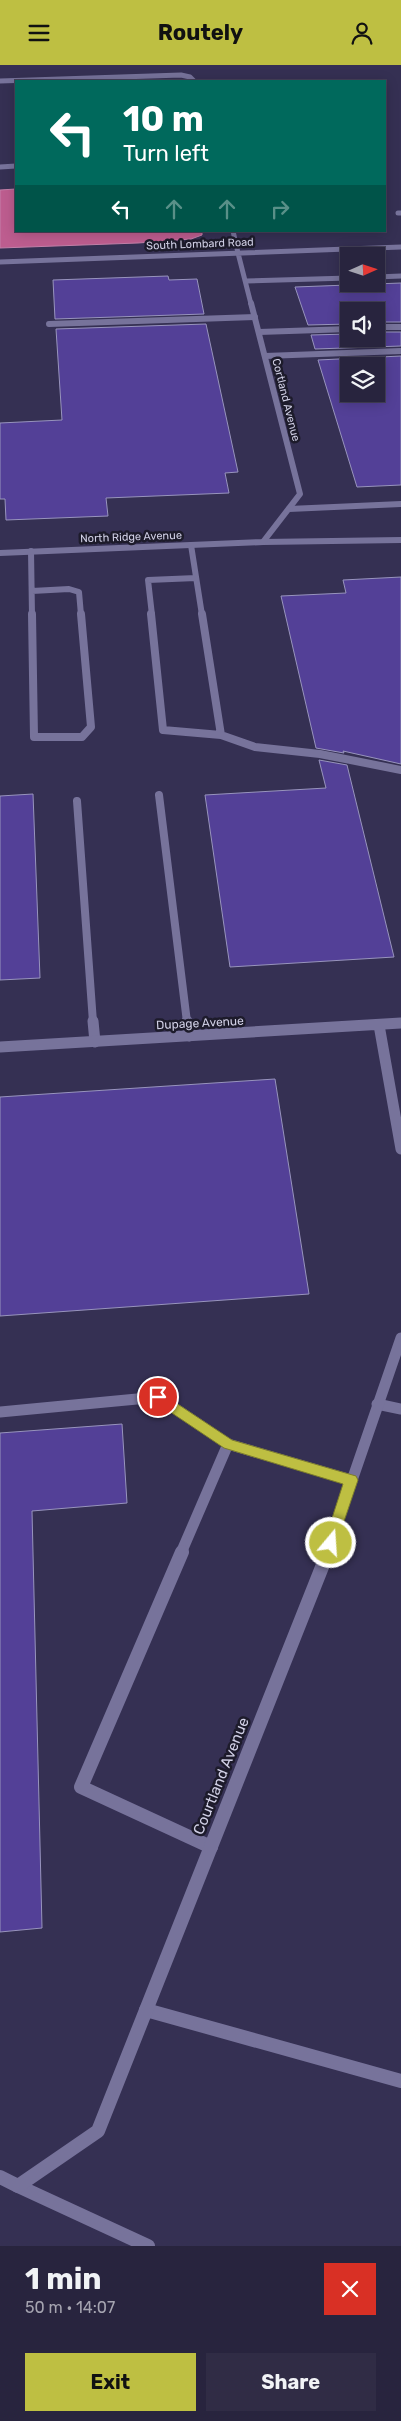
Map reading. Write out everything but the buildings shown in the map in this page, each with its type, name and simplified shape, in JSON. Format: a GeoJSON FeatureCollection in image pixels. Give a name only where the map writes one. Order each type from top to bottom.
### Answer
{"type":"FeatureCollection","features":[{"type":"Feature","properties":{"kind":"street"},"geometry":{"type":"LineString","coordinates":[[30,80],[180,75],[190,77],[193,80]]}},
{"type":"Feature","properties":{"kind":"street"},"geometry":{"type":"LineString","coordinates":[[0,81],[15,80]]}},
{"type":"Feature","properties":{"kind":"street"},"geometry":{"type":"LineString","coordinates":[[0,167],[15,166]]}},
{"type":"Feature","properties":{"kind":"street","name":"Cortland Avenue"},"geometry":{"type":"LineString","coordinates":[[232,232],[300,495],[263,542]]}},
{"type":"Feature","properties":{"kind":"street","name":"South Lombard Road"},"geometry":{"type":"LineString","coordinates":[[0,262],[401,247]]}},
{"type":"Feature","properties":{"kind":"street"},"geometry":{"type":"LineString","coordinates":[[385,277],[401,276]]}},
{"type":"Feature","properties":{"kind":"street"},"geometry":{"type":"LineString","coordinates":[[246,281],[340,277]]}},
{"type":"Feature","properties":{"kind":"street"},"geometry":{"type":"LineString","coordinates":[[49,324],[255,317]]}},
{"type":"Feature","properties":{"kind":"street"},"geometry":{"type":"LineString","coordinates":[[385,327],[401,327]]}},
{"type":"Feature","properties":{"kind":"street"},"geometry":{"type":"LineString","coordinates":[[258,332],[340,329]]}},
{"type":"Feature","properties":{"kind":"street"},"geometry":{"type":"LineString","coordinates":[[265,356],[401,351]]}},
{"type":"Feature","properties":{"kind":"street"},"geometry":{"type":"LineString","coordinates":[[289,509],[401,504]]}},
{"type":"Feature","properties":{"kind":"street","name":"North Ridge Avenue"},"geometry":{"type":"LineString","coordinates":[[0,553],[263,542],[401,540]]}},
{"type":"Feature","properties":{"kind":"street"},"geometry":{"type":"LineString","coordinates":[[190,545],[221,735]]}},
{"type":"Feature","properties":{"kind":"street"},"geometry":{"type":"LineString","coordinates":[[30,551],[34,737],[82,737],[91,727],[79,592],[69,589],[32,591]]}},
{"type":"Feature","properties":{"kind":"street"},"geometry":{"type":"LineString","coordinates":[[196,578],[148,580],[163,730],[221,735],[255,747],[320,754],[401,770]]}},
{"type":"Feature","properties":{"kind":"street"},"geometry":{"type":"LineString","coordinates":[[159,795],[189,1036]]}},
{"type":"Feature","properties":{"kind":"street"},"geometry":{"type":"LineString","coordinates":[[77,801],[95,1041]]}},
{"type":"Feature","properties":{"kind":"street","name":"Dupage Avenue"},"geometry":{"type":"LineString","coordinates":[[0,1047],[401,1023]]}},
{"type":"Feature","properties":{"kind":"street"},"geometry":{"type":"LineString","coordinates":[[379,1025],[401,1149]]}},
{"type":"Feature","properties":{"kind":"street","name":"Courtland Avenue"},"geometry":{"type":"LineString","coordinates":[[18,2186],[98,2131],[331,1543],[377,1403],[401,1338]]}},
{"type":"Feature","properties":{"kind":"street"},"geometry":{"type":"LineString","coordinates":[[0,1412],[158,1397],[228,1444],[351,1480]]}},
{"type":"Feature","properties":{"kind":"street"},"geometry":{"type":"LineString","coordinates":[[377,1403],[401,1409]]}},
{"type":"Feature","properties":{"kind":"street"},"geometry":{"type":"LineString","coordinates":[[211,1847],[81,1787],[228,1444]]}},
{"type":"Feature","properties":{"kind":"street"},"geometry":{"type":"LineString","coordinates":[[146,2011],[401,2081]]}},
{"type":"Feature","properties":{"kind":"street"},"geometry":{"type":"LineString","coordinates":[[0,2177],[148,2246]]}},
{"type":"Feature","properties":{"kind":"shaded area"},"geometry":{"type":"Polygon","coordinates":[[[15,189],[15,232],[202,232],[202,235],[191,239],[138,243],[0,248],[0,190],[15,189]]]}},
{"type":"Feature","properties":{"kind":"route"},"geometry":{"type":"LineString","coordinates":[[158,1397],[228,1444],[351,1480],[331,1543]]}}]}
